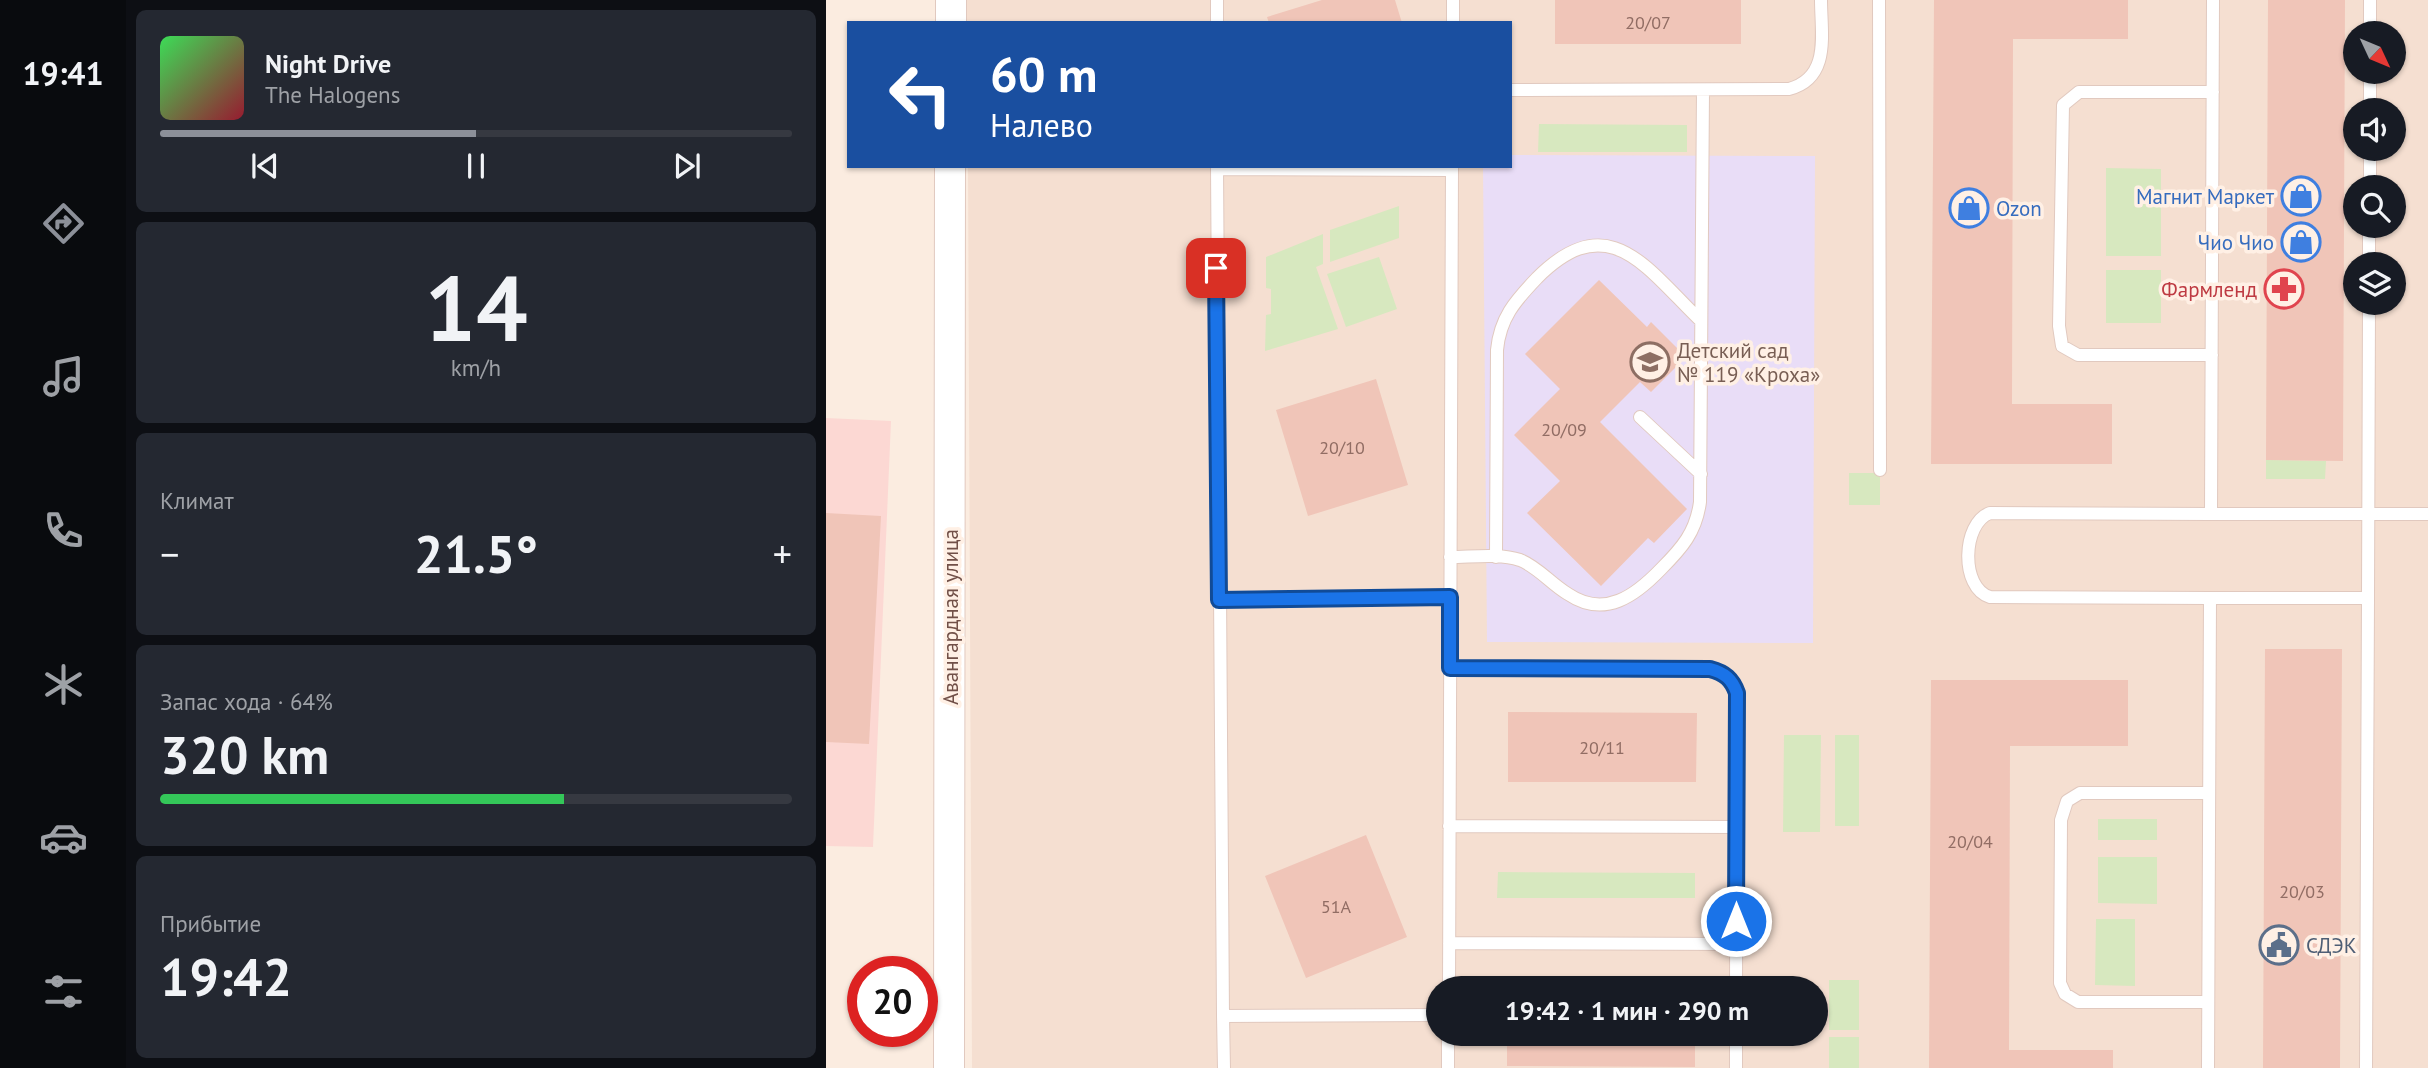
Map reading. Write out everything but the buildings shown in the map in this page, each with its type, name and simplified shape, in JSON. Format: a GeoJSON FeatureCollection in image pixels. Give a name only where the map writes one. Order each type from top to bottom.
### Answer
{"type":"FeatureCollection","features":[{"type":"Feature","properties":{"kind":"street"},"geometry":{"type":"LineString","coordinates":[[951,0],[951,21]]}},
{"type":"Feature","properties":{"kind":"street","name":"Авангардная улица"},"geometry":{"type":"LineString","coordinates":[[949,1068],[950,168]]}},
{"type":"Feature","properties":{"kind":"lane"},"geometry":{"type":"LineString","coordinates":[[1217,0],[1217,21]]}},
{"type":"Feature","properties":{"kind":"lane"},"geometry":{"type":"LineString","coordinates":[[1453,0],[1453,21]]}},
{"type":"Feature","properties":{"kind":"lane"},"geometry":{"type":"LineString","coordinates":[[1512,90],[1789,89],[1807,82],[1821,60],[1821,0]]}},
{"type":"Feature","properties":{"kind":"lane"},"geometry":{"type":"LineString","coordinates":[[1879,0],[1880,470]]}},
{"type":"Feature","properties":{"kind":"lane"},"geometry":{"type":"LineString","coordinates":[[2211,513],[2213,0]]}},
{"type":"Feature","properties":{"kind":"lane"},"geometry":{"type":"LineString","coordinates":[[2370,0],[2370,21]]}},
{"type":"Feature","properties":{"kind":"lane"},"geometry":{"type":"LineString","coordinates":[[1450,557],[1496,557],[1524,562],[1570,596],[1600,604],[1627,598],[1638,592],[1685,546],[1693,532],[1700,502],[1701,474],[1703,90]]}},
{"type":"Feature","properties":{"kind":"lane"},"geometry":{"type":"LineString","coordinates":[[2212,355],[2078,355],[2062,346],[2059,326],[2063,105],[2079,92],[2213,92]]}},
{"type":"Feature","properties":{"kind":"lane"},"geometry":{"type":"LineString","coordinates":[[1217,168],[1224,1068]]}},
{"type":"Feature","properties":{"kind":"lane"},"geometry":{"type":"LineString","coordinates":[[1449,976],[1452,168]]}},
{"type":"Feature","properties":{"kind":"lane"},"geometry":{"type":"LineString","coordinates":[[1496,557],[1497,351],[1503,322],[1514,301],[1568,251],[1590,244],[1605,245],[1618,248],[1637,260],[1701,320]]}},
{"type":"Feature","properties":{"kind":"lane"},"geometry":{"type":"LineString","coordinates":[[2366,1068],[2369,315]]}},
{"type":"Feature","properties":{"kind":"lane"},"geometry":{"type":"LineString","coordinates":[[1640,417],[1701,474]]}},
{"type":"Feature","properties":{"kind":"lane"},"geometry":{"type":"LineString","coordinates":[[2368,598],[1990,597],[1976,590],[1970,579],[1971,532],[1978,519],[1990,513],[2428,514]]}},
{"type":"Feature","properties":{"kind":"lane"},"geometry":{"type":"LineString","coordinates":[[1219,600],[1450,597]]}},
{"type":"Feature","properties":{"kind":"lane"},"geometry":{"type":"LineString","coordinates":[[2208,1068],[2210,598]]}},
{"type":"Feature","properties":{"kind":"lane"},"geometry":{"type":"LineString","coordinates":[[1450,668],[1710,669],[1730,679],[1737,693],[1736,976]]}},
{"type":"Feature","properties":{"kind":"lane"},"geometry":{"type":"LineString","coordinates":[[2208,1002],[2078,1002],[2070,999],[2062,989],[2060,970],[2061,820],[2067,801],[2080,793],[2209,793]]}},
{"type":"Feature","properties":{"kind":"lane"},"geometry":{"type":"LineString","coordinates":[[1449,826],[1737,827]]}},
{"type":"Feature","properties":{"kind":"lane"},"geometry":{"type":"LineString","coordinates":[[1449,943],[1736,944]]}},
{"type":"Feature","properties":{"kind":"lane"},"geometry":{"type":"LineString","coordinates":[[1223,1016],[1426,1015]]}},
{"type":"Feature","properties":{"kind":"lane"},"geometry":{"type":"LineString","coordinates":[[1448,1046],[1448,1068]]}},
{"type":"Feature","properties":{"kind":"lane"},"geometry":{"type":"LineString","coordinates":[[1736,1046],[1736,1068]]}},
{"type":"Feature","properties":{"kind":"shaded area"},"geometry":{"type":"Polygon","coordinates":[[[967,0],[2428,0],[2428,1068],[972,1068],[968,168],[1512,168],[1512,21],[967,21],[967,0]]]}},
{"type":"Feature","properties":{"kind":"shaded area","name":"Детский сад № 119 «Кроха»"},"geometry":{"type":"Polygon","coordinates":[[[1512,155],[1815,156],[1813,643],[1487,642],[1483,168],[1512,168],[1512,155]]]}},
{"type":"Feature","properties":{"kind":"shaded area"},"geometry":{"type":"Polygon","coordinates":[[[826,418],[891,421],[873,847],[826,846],[826,418]]]}},
{"type":"Feature","properties":{"kind":"green space"},"geometry":{"type":"Polygon","coordinates":[[[1539,124],[1687,125],[1687,152],[1538,152],[1539,124]]]}},
{"type":"Feature","properties":{"kind":"green space"},"geometry":{"type":"Polygon","coordinates":[[[2106,168],[2161,169],[2161,256],[2106,256],[2106,168]]]}},
{"type":"Feature","properties":{"kind":"green space"},"geometry":{"type":"Polygon","coordinates":[[[1399,206],[1399,238],[1330,262],[1330,230],[1399,206]]]}},
{"type":"Feature","properties":{"kind":"green space"},"geometry":{"type":"Polygon","coordinates":[[[1323,234],[1323,264],[1316,267],[1338,329],[1265,351],[1266,315],[1271,314],[1271,289],[1266,288],[1266,257],[1323,234]]]}},
{"type":"Feature","properties":{"kind":"green space"},"geometry":{"type":"Polygon","coordinates":[[[1379,257],[1397,309],[1346,327],[1327,274],[1379,257]]]}},
{"type":"Feature","properties":{"kind":"green space"},"geometry":{"type":"Polygon","coordinates":[[[2106,270],[2161,270],[2161,323],[2106,323],[2106,270]]]}},
{"type":"Feature","properties":{"kind":"green space"},"geometry":{"type":"Polygon","coordinates":[[[2266,460],[2326,461],[2325,479],[2266,479],[2266,460]]]}},
{"type":"Feature","properties":{"kind":"green space"},"geometry":{"type":"Polygon","coordinates":[[[1849,473],[1880,473],[1880,505],[1849,505],[1849,473]]]}},
{"type":"Feature","properties":{"kind":"green space"},"geometry":{"type":"Polygon","coordinates":[[[1784,735],[1821,735],[1820,832],[1783,832],[1784,735]]]}},
{"type":"Feature","properties":{"kind":"green space"},"geometry":{"type":"Polygon","coordinates":[[[1835,735],[1859,735],[1859,826],[1835,826],[1835,735]]]}},
{"type":"Feature","properties":{"kind":"green space"},"geometry":{"type":"Polygon","coordinates":[[[2098,819],[2157,819],[2157,840],[2098,840],[2098,819]]]}},
{"type":"Feature","properties":{"kind":"green space"},"geometry":{"type":"Polygon","coordinates":[[[2098,857],[2157,857],[2157,904],[2098,903],[2098,857]]]}},
{"type":"Feature","properties":{"kind":"green space"},"geometry":{"type":"Polygon","coordinates":[[[1498,872],[1695,873],[1695,898],[1497,898],[1498,872]]]}},
{"type":"Feature","properties":{"kind":"green space"},"geometry":{"type":"Polygon","coordinates":[[[2096,919],[2135,919],[2135,986],[2095,985],[2096,919]]]}},
{"type":"Feature","properties":{"kind":"green space"},"geometry":{"type":"Polygon","coordinates":[[[1829,980],[1859,980],[1859,1030],[1829,1030],[1829,980]]]}},
{"type":"Feature","properties":{"kind":"green space"},"geometry":{"type":"Polygon","coordinates":[[[1829,1037],[1859,1037],[1859,1068],[1829,1068],[1829,1037]]]}},
{"type":"Feature","properties":{"kind":"place","name":"Магнит Маркет"},"geometry":{"type":"Point","coordinates":[2301,196]}},
{"type":"Feature","properties":{"kind":"place","name":"Ozon"},"geometry":{"type":"Point","coordinates":[1969,208]}},
{"type":"Feature","properties":{"kind":"place","name":"Чио Чио"},"geometry":{"type":"Point","coordinates":[2301,242]}},
{"type":"Feature","properties":{"kind":"place","name":"Фармленд"},"geometry":{"type":"Point","coordinates":[2284,289]}},
{"type":"Feature","properties":{"kind":"place","name":"Детский сад № 119 «Кроха»"},"geometry":{"type":"Point","coordinates":[1650,362]}},
{"type":"Feature","properties":{"kind":"place","name":"СДЭК"},"geometry":{"type":"Point","coordinates":[2279,945]}},
{"type":"Feature","properties":{"kind":"route"},"geometry":{"type":"LineString","coordinates":[[1216,268],[1219,600],[1450,597],[1450,668],[1710,669],[1721,673],[1730,679],[1737,693],[1736,921]]}}]}
